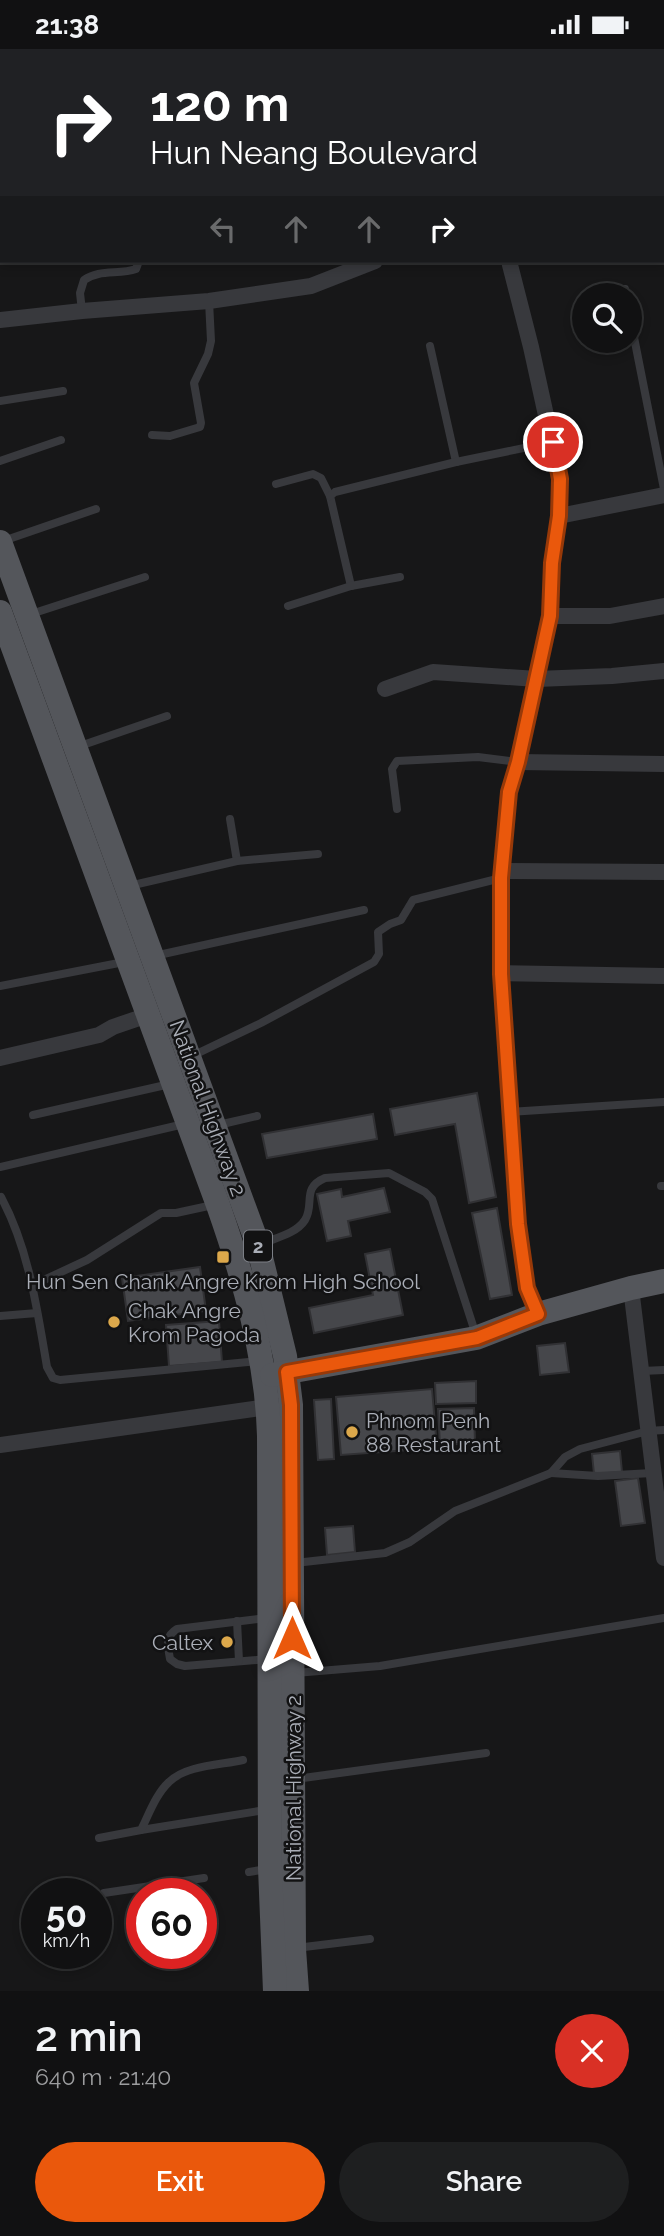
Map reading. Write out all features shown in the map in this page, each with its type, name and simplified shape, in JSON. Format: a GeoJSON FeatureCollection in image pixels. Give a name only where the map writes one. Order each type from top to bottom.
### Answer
{"type":"FeatureCollection","features":[{"type":"Feature","properties":{"kind":"main road","name":"National Highway 2"},"geometry":{"type":"LineString","coordinates":[[0,542],[27,616],[30,661],[80,832],[189,1057],[201,1124],[246,1248],[274,1366],[280,1405],[292,1563],[281,1617]]}},
{"type":"Feature","properties":{"kind":"main road","name":"National Highway 2"},"geometry":{"type":"LineString","coordinates":[[0,612],[30,661],[75,747],[126,886],[141,959],[148,1015],[173,1084],[201,1124]]}},
{"type":"Feature","properties":{"kind":"main road"},"geometry":{"type":"LineString","coordinates":[[80,832],[104,825]]}},
{"type":"Feature","properties":{"kind":"main road"},"geometry":{"type":"LineString","coordinates":[[274,1366],[477,1338],[538,1314],[664,1281]]}},
{"type":"Feature","properties":{"kind":"main road","name":"National Highway 2"},"geometry":{"type":"LineString","coordinates":[[280,1405],[281,1617],[293,1779],[293,1949],[297,1991]]}},
{"type":"Feature","properties":{"kind":"main road","name":"National Highway 2"},"geometry":{"type":"LineString","coordinates":[[275,1991],[260,1870],[271,1809],[284,1664]]}},
{"type":"Feature","properties":{"kind":"street"},"geometry":{"type":"LineString","coordinates":[[0,320],[209,301],[311,286],[369,263]]}},
{"type":"Feature","properties":{"kind":"street"},"geometry":{"type":"LineString","coordinates":[[509,263],[560,479],[550,616],[509,792],[501,874],[501,974],[518,1224],[527,1288],[538,1314]]}},
{"type":"Feature","properties":{"kind":"street"},"geometry":{"type":"LineString","coordinates":[[559,516],[664,495]]}},
{"type":"Feature","properties":{"kind":"street"},"geometry":{"type":"LineString","coordinates":[[550,616],[610,615],[664,606]]}},
{"type":"Feature","properties":{"kind":"street"},"geometry":{"type":"LineString","coordinates":[[384,689],[433,672],[537,679],[664,671]]}},
{"type":"Feature","properties":{"kind":"street"},"geometry":{"type":"LineString","coordinates":[[518,762],[664,764]]}},
{"type":"Feature","properties":{"kind":"street"},"geometry":{"type":"LineString","coordinates":[[501,874],[664,872]]}},
{"type":"Feature","properties":{"kind":"street"},"geometry":{"type":"LineString","coordinates":[[501,974],[664,976]]}},
{"type":"Feature","properties":{"kind":"street"},"geometry":{"type":"LineString","coordinates":[[0,1058],[99,1035],[113,1027],[148,1015]]}},
{"type":"Feature","properties":{"kind":"street"},"geometry":{"type":"LineString","coordinates":[[631,1288],[642,1371],[656,1431],[652,1473],[662,1519],[664,1558]]}},
{"type":"Feature","properties":{"kind":"street"},"geometry":{"type":"LineString","coordinates":[[0,1445],[280,1405]]}},
{"type":"Feature","properties":{"kind":"lane"},"geometry":{"type":"LineString","coordinates":[[82,311],[80,293],[83,280],[105,273],[132,271],[138,263]]}},
{"type":"Feature","properties":{"kind":"lane"},"geometry":{"type":"LineString","coordinates":[[152,435],[170,436],[200,427],[194,383],[211,341],[209,301]]}},
{"type":"Feature","properties":{"kind":"lane"},"geometry":{"type":"LineString","coordinates":[[430,346],[456,462]]}},
{"type":"Feature","properties":{"kind":"lane"},"geometry":{"type":"LineString","coordinates":[[637,353],[664,489]]}},
{"type":"Feature","properties":{"kind":"lane"},"geometry":{"type":"LineString","coordinates":[[0,401],[64,391]]}},
{"type":"Feature","properties":{"kind":"lane"},"geometry":{"type":"LineString","coordinates":[[0,461],[61,440]]}},
{"type":"Feature","properties":{"kind":"lane"},"geometry":{"type":"LineString","coordinates":[[330,496],[335,492],[456,462],[553,442]]}},
{"type":"Feature","properties":{"kind":"lane"},"geometry":{"type":"LineString","coordinates":[[276,484],[313,474],[321,478],[330,496],[351,586]]}},
{"type":"Feature","properties":{"kind":"lane"},"geometry":{"type":"LineString","coordinates":[[0,542],[96,509]]}},
{"type":"Feature","properties":{"kind":"lane"},"geometry":{"type":"LineString","coordinates":[[27,616],[145,577]]}},
{"type":"Feature","properties":{"kind":"lane"},"geometry":{"type":"LineString","coordinates":[[288,606],[351,586],[400,577]]}},
{"type":"Feature","properties":{"kind":"lane"},"geometry":{"type":"LineString","coordinates":[[75,747],[167,716]]}},
{"type":"Feature","properties":{"kind":"lane"},"geometry":{"type":"LineString","coordinates":[[397,809],[391,769],[397,761],[478,757],[518,762]]}},
{"type":"Feature","properties":{"kind":"lane"},"geometry":{"type":"LineString","coordinates":[[230,819],[237,861]]}},
{"type":"Feature","properties":{"kind":"lane"},"geometry":{"type":"LineString","coordinates":[[126,886],[237,861],[318,854]]}},
{"type":"Feature","properties":{"kind":"lane"},"geometry":{"type":"LineString","coordinates":[[189,1057],[261,1023],[374,962],[379,954],[378,932],[401,920],[413,900],[501,874]]}},
{"type":"Feature","properties":{"kind":"lane"},"geometry":{"type":"LineString","coordinates":[[0,986],[141,959],[363,910]]}},
{"type":"Feature","properties":{"kind":"lane"},"geometry":{"type":"LineString","coordinates":[[33,1115],[173,1084]]}},
{"type":"Feature","properties":{"kind":"lane"},"geometry":{"type":"LineString","coordinates":[[509,1112],[664,1102]]}},
{"type":"Feature","properties":{"kind":"lane"},"geometry":{"type":"LineString","coordinates":[[0,1167],[201,1124],[257,1116]]}},
{"type":"Feature","properties":{"kind":"lane"},"geometry":{"type":"LineString","coordinates":[[246,1248],[294,1231],[306,1219],[312,1188],[317,1182],[325,1178],[389,1173],[425,1192],[432,1199],[477,1338]]}},
{"type":"Feature","properties":{"kind":"lane"},"geometry":{"type":"LineString","coordinates":[[1,1198],[12,1219],[33,1285],[49,1374],[53,1378],[60,1380],[274,1366]]}},
{"type":"Feature","properties":{"kind":"lane"},"geometry":{"type":"LineString","coordinates":[[33,1285],[87,1260],[161,1213],[176,1213],[230,1202]]}},
{"type":"Feature","properties":{"kind":"lane"},"geometry":{"type":"LineString","coordinates":[[0,1316],[37,1313]]}},
{"type":"Feature","properties":{"kind":"lane"},"geometry":{"type":"LineString","coordinates":[[642,1371],[664,1370]]}},
{"type":"Feature","properties":{"kind":"lane"},"geometry":{"type":"LineString","coordinates":[[551,1473],[565,1457],[580,1449],[656,1431]]}},
{"type":"Feature","properties":{"kind":"lane"},"geometry":{"type":"LineString","coordinates":[[292,1563],[385,1553],[410,1542],[455,1511],[551,1473],[598,1476],[652,1473]]}},
{"type":"Feature","properties":{"kind":"lane"},"geometry":{"type":"LineString","coordinates":[[281,1617],[177,1629],[169,1633],[167,1639],[170,1659],[185,1665],[239,1661],[380,1666],[664,1619]]}},
{"type":"Feature","properties":{"kind":"lane"},"geometry":{"type":"LineString","coordinates":[[237,1621],[239,1661]]}},
{"type":"Feature","properties":{"kind":"lane"},"geometry":{"type":"LineString","coordinates":[[293,1779],[486,1753]]}},
{"type":"Feature","properties":{"kind":"lane"},"geometry":{"type":"LineString","coordinates":[[141,1830],[167,1783],[175,1776],[243,1760]]}},
{"type":"Feature","properties":{"kind":"lane"},"geometry":{"type":"LineString","coordinates":[[99,1838],[271,1809]]}},
{"type":"Feature","properties":{"kind":"lane"},"geometry":{"type":"LineString","coordinates":[[293,1949],[370,1939]]}},
{"type":"Feature","properties":{"kind":"building"},"geometry":{"type":"Polygon","coordinates":[[[477,1093],[496,1197],[469,1203],[455,1124],[395,1135],[390,1109],[477,1093]]]}},
{"type":"Feature","properties":{"kind":"building"},"geometry":{"type":"Polygon","coordinates":[[[373,1114],[377,1139],[267,1158],[262,1134],[373,1114]]]}},
{"type":"Feature","properties":{"kind":"building"},"geometry":{"type":"Polygon","coordinates":[[[384,1188],[390,1212],[348,1221],[351,1236],[327,1241],[317,1194],[341,1189],[342,1197],[384,1188]]]}},
{"type":"Feature","properties":{"kind":"building"},"geometry":{"type":"Polygon","coordinates":[[[497,1208],[512,1295],[490,1299],[472,1213],[497,1208]]]}},
{"type":"Feature","properties":{"kind":"building"},"geometry":{"type":"Polygon","coordinates":[[[390,1249],[403,1315],[314,1333],[309,1308],[373,1295],[365,1254],[390,1249]]]}},
{"type":"Feature","properties":{"kind":"building"},"geometry":{"type":"Polygon","coordinates":[[[200,1267],[206,1311],[128,1321],[122,1278],[200,1267]]]}},
{"type":"Feature","properties":{"kind":"building"},"geometry":{"type":"Polygon","coordinates":[[[219,1321],[222,1362],[169,1366],[166,1325],[219,1321]]]}},
{"type":"Feature","properties":{"kind":"building"},"geometry":{"type":"Polygon","coordinates":[[[565,1343],[569,1372],[540,1375],[537,1346],[565,1343]]]}},
{"type":"Feature","properties":{"kind":"building"},"geometry":{"type":"Polygon","coordinates":[[[476,1381],[476,1403],[436,1404],[435,1383],[476,1381]]]}},
{"type":"Feature","properties":{"kind":"building"},"geometry":{"type":"Polygon","coordinates":[[[432,1389],[437,1448],[341,1455],[336,1397],[432,1389]]]}},
{"type":"Feature","properties":{"kind":"building"},"geometry":{"type":"Polygon","coordinates":[[[331,1399],[334,1459],[318,1460],[314,1400],[331,1399]]]}},
{"type":"Feature","properties":{"kind":"building"},"geometry":{"type":"Polygon","coordinates":[[[474,1408],[475,1443],[440,1445],[438,1409],[474,1408]]]}},
{"type":"Feature","properties":{"kind":"building"},"geometry":{"type":"Polygon","coordinates":[[[620,1451],[622,1472],[594,1474],[592,1454],[620,1451]]]}},
{"type":"Feature","properties":{"kind":"building"},"geometry":{"type":"Polygon","coordinates":[[[638,1478],[645,1523],[621,1526],[615,1481],[638,1478]]]}},
{"type":"Feature","properties":{"kind":"building"},"geometry":{"type":"Polygon","coordinates":[[[353,1526],[355,1552],[327,1555],[325,1528],[353,1526]]]}},
{"type":"Feature","properties":{"kind":"place","name":"Hun Sen Chank Angre Krom High School"},"geometry":{"type":"Point","coordinates":[223,1257]}},
{"type":"Feature","properties":{"kind":"place","name":"Chak Angre Krom Pagoda"},"geometry":{"type":"Point","coordinates":[114,1322]}},
{"type":"Feature","properties":{"kind":"place","name":"Phnom Penh 88 Restaurant"},"geometry":{"type":"Point","coordinates":[352,1432]}},
{"type":"Feature","properties":{"kind":"place","name":"Caltex"},"geometry":{"type":"Point","coordinates":[227,1642]}},
{"type":"Feature","properties":{"kind":"route"},"geometry":{"type":"LineString","coordinates":[[292,1638],[291,1405],[287,1372],[477,1338],[538,1314],[527,1288],[518,1224],[501,974],[501,878],[509,792],[550,616],[560,479],[553,442]]}}]}
